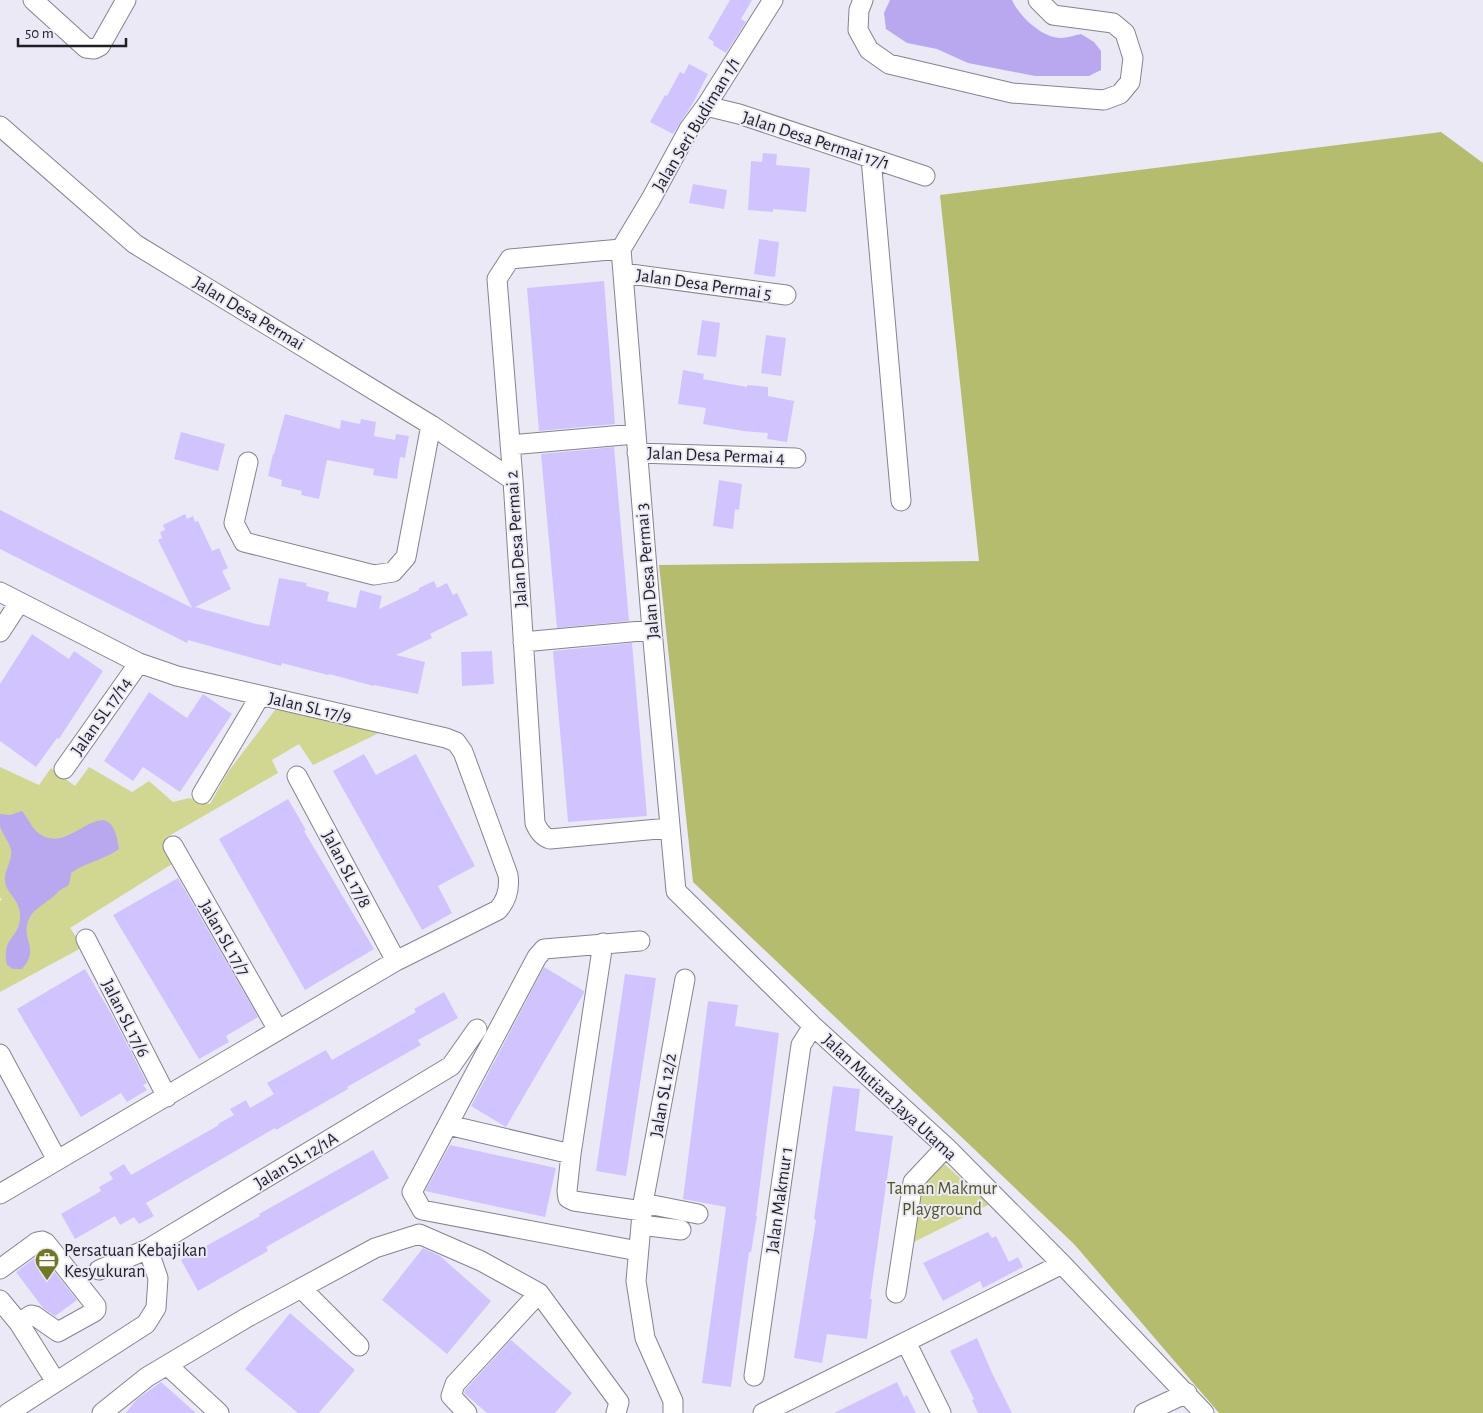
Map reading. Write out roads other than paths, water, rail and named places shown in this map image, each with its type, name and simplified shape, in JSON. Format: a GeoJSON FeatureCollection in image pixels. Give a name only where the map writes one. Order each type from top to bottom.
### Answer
{"type":"FeatureCollection","features":[{"type":"Feature","properties":{"kind":"street"},"geometry":{"type":"LineString","coordinates":[[33,0],[86,48],[94,49],[100,46],[126,0]]}},
{"type":"Feature","properties":{"kind":"street","name":"Jalan Seri Budiman 1/1"},"geometry":{"type":"LineString","coordinates":[[621,249],[689,129],[706,106],[773,0]]}},
{"type":"Feature","properties":{"kind":"street"},"geometry":{"type":"LineString","coordinates":[[863,0],[859,10],[858,30],[869,50],[889,64],[1012,93],[1104,100],[1120,94],[1130,82],[1133,58],[1124,32],[1113,23],[1053,15],[1038,0]]}},
{"type":"Feature","properties":{"kind":"street","name":"Jalan Desa Permai 17/1"},"geometry":{"type":"LineString","coordinates":[[706,106],[739,114],[925,176]]}},
{"type":"Feature","properties":{"kind":"street","name":"Jalan Desa Permai"},"geometry":{"type":"LineString","coordinates":[[0,126],[135,244],[431,425],[513,480]]}},
{"type":"Feature","properties":{"kind":"street"},"geometry":{"type":"LineString","coordinates":[[871,158],[901,501]]}},
{"type":"Feature","properties":{"kind":"street","name":"Jalan Desa Permai 2"},"geometry":{"type":"LineString","coordinates":[[621,249],[510,259],[497,279],[513,480],[535,823],[545,838],[550,840],[669,828]]}},
{"type":"Feature","properties":{"kind":"street","name":"Jalan Desa Permai 3"},"geometry":{"type":"LineString","coordinates":[[621,249],[636,443],[676,892]]}},
{"type":"Feature","properties":{"kind":"street","name":"Jalan Desa Permai 5"},"geometry":{"type":"LineString","coordinates":[[622,273],[786,295]]}},
{"type":"Feature","properties":{"kind":"street"},"geometry":{"type":"LineString","coordinates":[[248,462],[234,523],[244,542],[374,575],[393,572],[406,557],[431,425]]}},
{"type":"Feature","properties":{"kind":"street","name":"Jalan Desa Permai 4"},"geometry":{"type":"LineString","coordinates":[[510,445],[636,443],[796,458]]}},
{"type":"Feature","properties":{"kind":"street","name":"Jalan SL 17/9"},"geometry":{"type":"LineString","coordinates":[[0,592],[138,663],[177,676],[446,738],[456,742],[463,752],[508,875],[508,894],[498,910],[396,961]]}},
{"type":"Feature","properties":{"kind":"street"},"geometry":{"type":"LineString","coordinates":[[0,632],[19,603]]}},
{"type":"Feature","properties":{"kind":"street"},"geometry":{"type":"LineString","coordinates":[[524,642],[652,630]]}},
{"type":"Feature","properties":{"kind":"street","name":"Jalan SL 17/14"},"geometry":{"type":"LineString","coordinates":[[64,768],[138,663]]}},
{"type":"Feature","properties":{"kind":"street"},"geometry":{"type":"LineString","coordinates":[[202,794],[260,696]]}},
{"type":"Feature","properties":{"kind":"street","name":"Jalan SL 17/8"},"geometry":{"type":"LineString","coordinates":[[297,776],[396,961]]}},
{"type":"Feature","properties":{"kind":"street","name":"Jalan SL 17/7"},"geometry":{"type":"LineString","coordinates":[[173,846],[278,1030]]}},
{"type":"Feature","properties":{"kind":"street","name":"Jalan Mutiara Jaya Utama"},"geometry":{"type":"LineString","coordinates":[[676,892],[813,1026],[946,1147],[1062,1264],[1204,1413]]}},
{"type":"Feature","properties":{"kind":"street","name":"Jalan SL 17/6"},"geometry":{"type":"LineString","coordinates":[[86,939],[167,1097]]}},
{"type":"Feature","properties":{"kind":"street"},"geometry":{"type":"LineString","coordinates":[[638,1251],[422,1210],[412,1192],[536,957],[544,949],[640,941]]}},
{"type":"Feature","properties":{"kind":"street"},"geometry":{"type":"LineString","coordinates":[[603,943],[571,1154],[568,1198],[574,1201],[642,1213],[698,1214]]}},
{"type":"Feature","properties":{"kind":"street"},"geometry":{"type":"LineString","coordinates":[[0,1194],[396,961]]}},
{"type":"Feature","properties":{"kind":"street","name":"Jalan SL 12/2"},"geometry":{"type":"LineString","coordinates":[[673,1413],[673,1401],[645,1338],[636,1281],[642,1213],[685,979]]}},
{"type":"Feature","properties":{"kind":"street","name":"Jalan Makmur 1"},"geometry":{"type":"LineString","coordinates":[[754,1376],[801,1045],[813,1026]]}},
{"type":"Feature","properties":{"kind":"street","name":"Jalan SL 12/1A"},"geometry":{"type":"LineString","coordinates":[[99,1270],[148,1249],[451,1066],[477,1029]]}},
{"type":"Feature","properties":{"kind":"street"},"geometry":{"type":"LineString","coordinates":[[0,1054],[56,1160]]}},
{"type":"Feature","properties":{"kind":"street"},"geometry":{"type":"LineString","coordinates":[[448,1125],[571,1154]]}},
{"type":"Feature","properties":{"kind":"street"},"geometry":{"type":"LineString","coordinates":[[896,1293],[913,1182],[946,1147]]}},
{"type":"Feature","properties":{"kind":"street"},"geometry":{"type":"LineString","coordinates":[[642,1213],[681,1230]]}},
{"type":"Feature","properties":{"kind":"street"},"geometry":{"type":"LineString","coordinates":[[102,1413],[147,1377],[246,1318],[375,1248],[419,1234],[481,1261],[539,1293],[620,1402],[616,1413]]}},
{"type":"Feature","properties":{"kind":"street"},"geometry":{"type":"LineString","coordinates":[[0,1270],[37,1242],[42,1241],[46,1243],[96,1306],[94,1312],[58,1332],[31,1315],[19,1323]]}},
{"type":"Feature","properties":{"kind":"street"},"geometry":{"type":"LineString","coordinates":[[8,1413],[146,1324],[156,1308],[158,1278],[148,1249]]}},
{"type":"Feature","properties":{"kind":"street"},"geometry":{"type":"LineString","coordinates":[[763,1413],[787,1408],[906,1342],[1062,1264]]}},
{"type":"Feature","properties":{"kind":"street"},"geometry":{"type":"LineString","coordinates":[[301,1288],[359,1346]]}},
{"type":"Feature","properties":{"kind":"street"},"geometry":{"type":"LineString","coordinates":[[467,1413],[451,1396],[455,1384],[539,1293]]}},
{"type":"Feature","properties":{"kind":"street"},"geometry":{"type":"LineString","coordinates":[[0,1300],[19,1323],[56,1382]]}},
{"type":"Feature","properties":{"kind":"street"},"geometry":{"type":"LineString","coordinates":[[906,1342],[941,1413]]}},
{"type":"Feature","properties":{"kind":"street"},"geometry":{"type":"LineString","coordinates":[[167,1365],[219,1413]]}},
{"type":"Feature","properties":{"kind":"street"},"geometry":{"type":"LineString","coordinates":[[1153,1411],[1187,1393]]}},
{"type":"Feature","properties":{"kind":"place","name":"Persatuan Kebajikan Kesyukuran"},"geometry":{"type":"Point","coordinates":[47,1281]}},
{"type":"Feature","properties":{"kind":"park label","name":"Taman Makmur Playground"},"geometry":{"type":"Point","coordinates":[942,1198]}}]}
